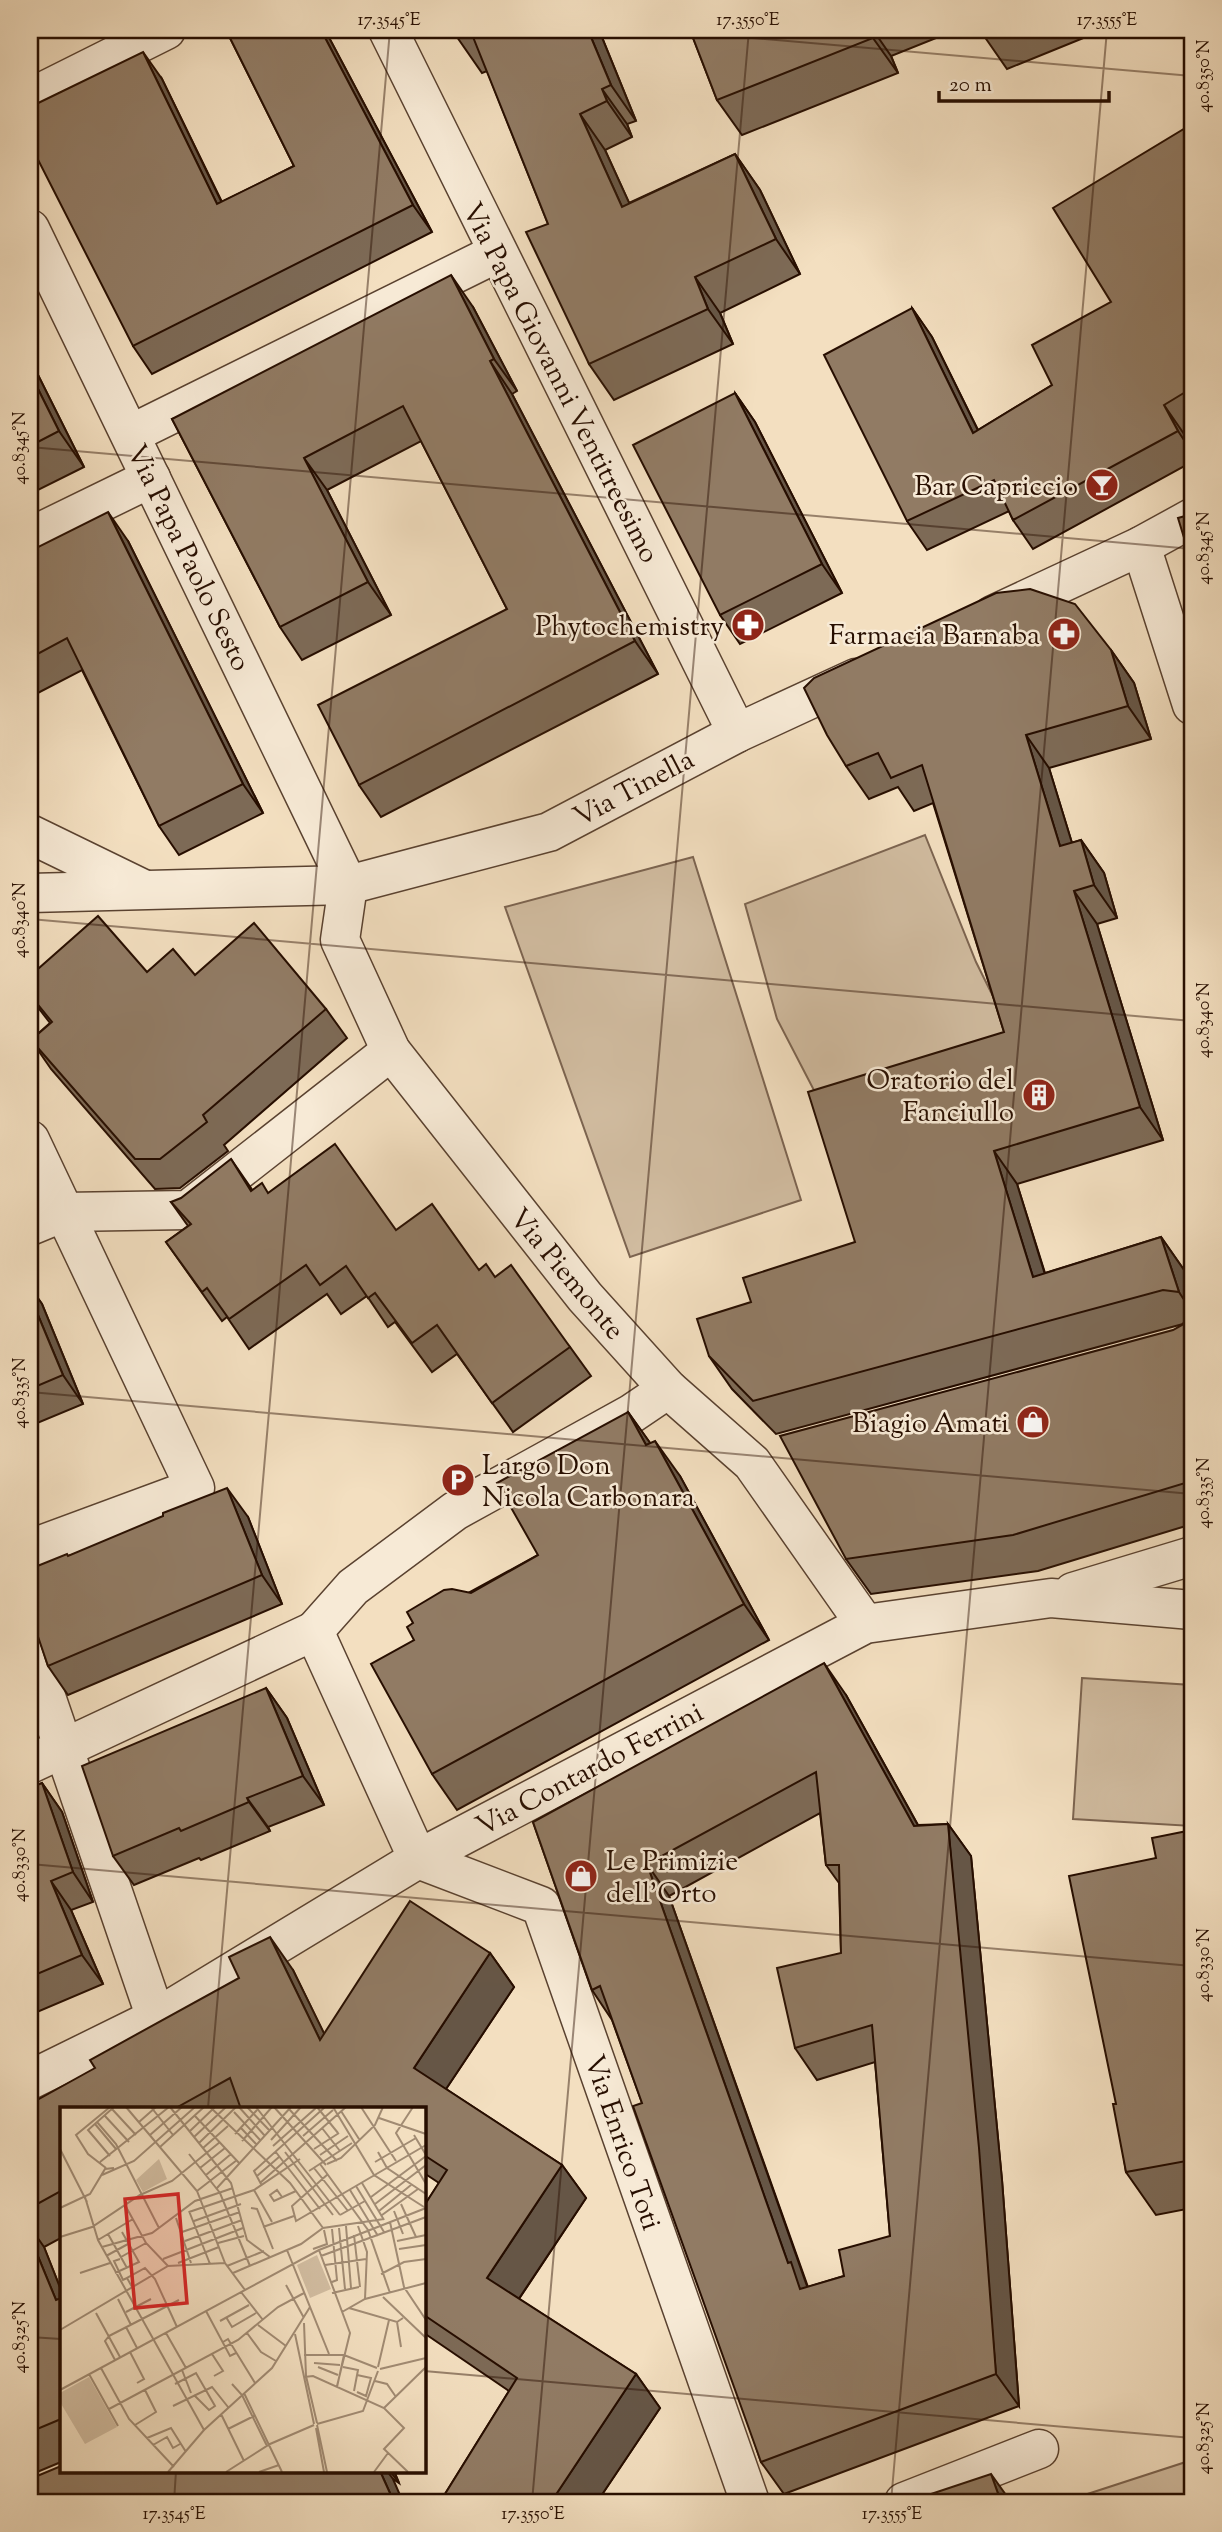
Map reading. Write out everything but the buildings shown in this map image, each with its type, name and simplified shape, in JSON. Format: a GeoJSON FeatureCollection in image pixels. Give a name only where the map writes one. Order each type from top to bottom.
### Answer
{"type":"FeatureCollection","features":[{"type":"Feature","properties":{"kind":"street"},"geometry":{"type":"LineString","coordinates":[[30,98],[166,30]]}},
{"type":"Feature","properties":{"kind":"street","name":"Via Papa Giovanni Ventitreesimo"},"geometry":{"type":"LineString","coordinates":[[388,30],[737,733]]}},
{"type":"Feature","properties":{"kind":"street","name":"Via Papa Paolo Sesto"},"geometry":{"type":"LineString","coordinates":[[30,229],[348,885]]}},
{"type":"Feature","properties":{"kind":"street"},"geometry":{"type":"LineString","coordinates":[[131,434],[497,253]]}},
{"type":"Feature","properties":{"kind":"street"},"geometry":{"type":"LineString","coordinates":[[30,537],[151,478]]}},
{"type":"Feature","properties":{"kind":"street"},"geometry":{"type":"LineString","coordinates":[[965,628],[1141,546],[1192,518]]}},
{"type":"Feature","properties":{"kind":"street"},"geometry":{"type":"LineString","coordinates":[[1141,546],[1192,705]]}},
{"type":"Feature","properties":{"kind":"street","name":"Via Tinella"},"geometry":{"type":"LineString","coordinates":[[30,892],[348,885],[549,832],[737,733],[889,663]]}},
{"type":"Feature","properties":{"kind":"street"},"geometry":{"type":"LineString","coordinates":[[30,834],[147,891]]}},
{"type":"Feature","properties":{"kind":"street","name":"Via Piemonte"},"geometry":{"type":"LineString","coordinates":[[348,885],[340,940],[391,1051],[585,1297],[668,1389],[752,1463],[865,1624]]}},
{"type":"Feature","properties":{"kind":"street"},"geometry":{"type":"LineString","coordinates":[[47,1219],[188,1210],[391,1051]]}},
{"type":"Feature","properties":{"kind":"street"},"geometry":{"type":"LineString","coordinates":[[30,1140],[47,1219],[195,1488],[30,1549]]}},
{"type":"Feature","properties":{"kind":"street"},"geometry":{"type":"LineString","coordinates":[[47,1757],[314,1631],[353,1587],[456,1511],[631,1414],[668,1389]]}},
{"type":"Feature","properties":{"kind":"street"},"geometry":{"type":"LineString","coordinates":[[752,1463],[792,1452]]}},
{"type":"Feature","properties":{"kind":"street"},"geometry":{"type":"LineString","coordinates":[[1051,1598],[1192,1556]]}},
{"type":"Feature","properties":{"kind":"street","name":"Via Contardo Ferrini"},"geometry":{"type":"LineString","coordinates":[[30,2080],[156,2018],[418,1859],[865,1624],[1051,1598],[1192,1609]]}},
{"type":"Feature","properties":{"kind":"street"},"geometry":{"type":"LineString","coordinates":[[314,1631],[418,1859]]}},
{"type":"Feature","properties":{"kind":"street"},"geometry":{"type":"LineString","coordinates":[[30,1650],[47,1757],[156,2018]]}},
{"type":"Feature","properties":{"kind":"street","name":"Via Enrico Toti"},"geometry":{"type":"LineString","coordinates":[[418,1859],[541,1906],[750,2502]]}},
{"type":"Feature","properties":{"kind":"street"},"geometry":{"type":"LineString","coordinates":[[904,2502],[1039,2449]]}},
{"type":"Feature","properties":{"kind":"shaded area"},"geometry":{"type":"Polygon","coordinates":[[[925,835],[976,962],[1027,1065],[832,1125],[777,1019],[745,904],[925,835]]]}},
{"type":"Feature","properties":{"kind":"shaded area"},"geometry":{"type":"Polygon","coordinates":[[[693,857],[801,1200],[630,1257],[505,907],[693,857]]]}},
{"type":"Feature","properties":{"kind":"shaded area"},"geometry":{"type":"Polygon","coordinates":[[[1082,1678],[1192,1685],[1192,1826],[1073,1819],[1082,1678]]]}},
{"type":"Feature","properties":{"kind":"shaded area"},"geometry":{"type":"Polygon","coordinates":[[[1192,2460],[1192,2502],[1064,2502],[1069,2500],[1192,2460]]]}},
{"type":"Feature","properties":{"kind":"place","name":"Bar Capriccio"},"geometry":{"type":"Point","coordinates":[1102,485]}},
{"type":"Feature","properties":{"kind":"place","name":"Phytochemistry"},"geometry":{"type":"Point","coordinates":[748,625]}},
{"type":"Feature","properties":{"kind":"place","name":"Farmacia Barnaba"},"geometry":{"type":"Point","coordinates":[1064,634]}},
{"type":"Feature","properties":{"kind":"place","name":"Oratorio del Fanciullo"},"geometry":{"type":"Point","coordinates":[1039,1095]}},
{"type":"Feature","properties":{"kind":"place","name":"Biagio Amati"},"geometry":{"type":"Point","coordinates":[1033,1422]}},
{"type":"Feature","properties":{"kind":"place","name":"Largo Don Nicola Carbonara"},"geometry":{"type":"Point","coordinates":[458,1480]}},
{"type":"Feature","properties":{"kind":"place","name":"Le Primizie dell'Orto"},"geometry":{"type":"Point","coordinates":[581,1876]}}]}
